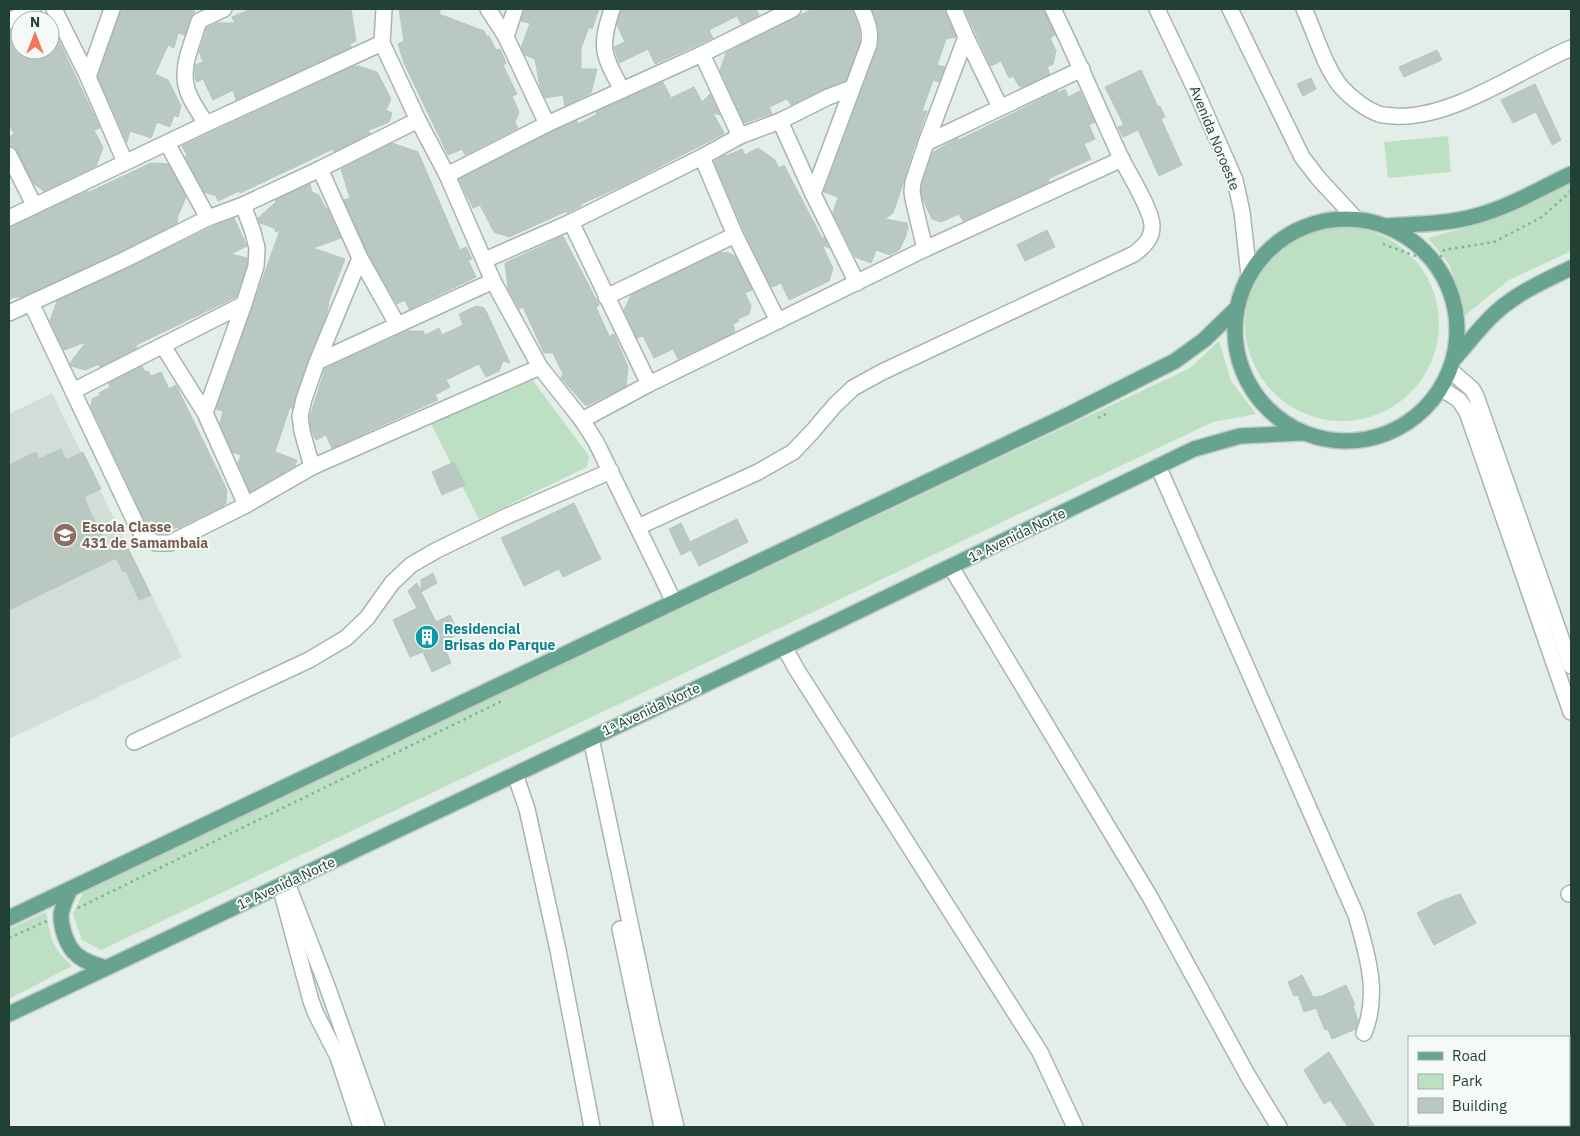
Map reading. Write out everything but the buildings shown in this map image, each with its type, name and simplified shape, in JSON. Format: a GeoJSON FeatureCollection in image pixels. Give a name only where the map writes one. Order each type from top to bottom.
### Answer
{"type":"FeatureCollection","features":[{"type":"Feature","properties":{"kind":"main road"},"geometry":{"type":"LineString","coordinates":[[1387,226],[1458,220],[1480,215],[1498,209],[1571,174]]}},
{"type":"Feature","properties":{"kind":"main road"},"geometry":{"type":"LineString","coordinates":[[1356,219],[1387,226],[1415,242],[1436,264],[1452,294],[1458,326],[1452,365],[1442,389],[1421,413],[1395,430],[1372,438],[1332,441],[1302,433],[1270,412],[1247,382],[1235,347],[1236,309],[1249,275],[1268,250],[1294,231],[1324,221],[1356,219]]}},
{"type":"Feature","properties":{"kind":"main road"},"geometry":{"type":"LineString","coordinates":[[1452,365],[1490,318],[1508,302],[1528,289],[1571,268]]}},
{"type":"Feature","properties":{"kind":"main road"},"geometry":{"type":"LineString","coordinates":[[9,918],[1070,414],[1175,361],[1204,340],[1236,309]]}},
{"type":"Feature","properties":{"kind":"main road","name":"1ᵃ Avenida Norte"},"geometry":{"type":"LineString","coordinates":[[9,1014],[784,647],[1194,449],[1240,436],[1302,433]]}},
{"type":"Feature","properties":{"kind":"main road"},"geometry":{"type":"LineString","coordinates":[[70,889],[61,915],[69,944],[76,955],[87,962],[106,968]]}},
{"type":"Feature","properties":{"kind":"street"},"geometry":{"type":"LineString","coordinates":[[9,21],[33,9]]}},
{"type":"Feature","properties":{"kind":"street"},"geometry":{"type":"LineString","coordinates":[[54,9],[88,77],[125,162]]}},
{"type":"Feature","properties":{"kind":"street"},"geometry":{"type":"LineString","coordinates":[[88,77],[112,9]]}},
{"type":"Feature","properties":{"kind":"street"},"geometry":{"type":"LineString","coordinates":[[206,124],[187,91],[184,77],[201,15],[224,9]]}},
{"type":"Feature","properties":{"kind":"street"},"geometry":{"type":"LineString","coordinates":[[384,9],[382,43],[418,120],[447,175],[493,281],[540,367],[582,420],[611,471],[674,602]]}},
{"type":"Feature","properties":{"kind":"street"},"geometry":{"type":"LineString","coordinates":[[488,9],[506,37],[547,124]]}},
{"type":"Feature","properties":{"kind":"street"},"geometry":{"type":"LineString","coordinates":[[506,37],[515,9]]}},
{"type":"Feature","properties":{"kind":"street"},"geometry":{"type":"LineString","coordinates":[[612,9],[605,29],[604,46],[607,61],[622,90]]}},
{"type":"Feature","properties":{"kind":"street"},"geometry":{"type":"LineString","coordinates":[[813,194],[869,44],[870,34],[862,9]]}},
{"type":"Feature","properties":{"kind":"street"},"geometry":{"type":"LineString","coordinates":[[954,9],[1000,107]]}},
{"type":"Feature","properties":{"kind":"street"},"geometry":{"type":"LineString","coordinates":[[638,527],[758,472],[793,452],[835,405],[853,388],[882,372],[1134,254],[1147,242],[1152,230],[1150,216],[1053,9]]}},
{"type":"Feature","properties":{"kind":"street","name":"Avenida Noroeste"},"geometry":{"type":"LineString","coordinates":[[1157,9],[1199,97],[1235,180],[1242,212],[1249,275]]}},
{"type":"Feature","properties":{"kind":"street"},"geometry":{"type":"LineString","coordinates":[[1230,9],[1302,157],[1319,179],[1356,219]]}},
{"type":"Feature","properties":{"kind":"street"},"geometry":{"type":"LineString","coordinates":[[1304,9],[1330,70],[1342,88],[1359,103],[1380,115],[1404,116],[1423,114],[1464,101],[1571,48]]}},
{"type":"Feature","properties":{"kind":"street"},"geometry":{"type":"LineString","coordinates":[[447,175],[547,124],[702,54],[784,11]]}},
{"type":"Feature","properties":{"kind":"street"},"geometry":{"type":"LineString","coordinates":[[925,249],[912,192],[926,143],[966,37]]}},
{"type":"Feature","properties":{"kind":"street"},"geometry":{"type":"LineString","coordinates":[[9,218],[382,43]]}},
{"type":"Feature","properties":{"kind":"street"},"geometry":{"type":"LineString","coordinates":[[702,54],[740,136]]}},
{"type":"Feature","properties":{"kind":"street"},"geometry":{"type":"LineString","coordinates":[[926,143],[1082,69]]}},
{"type":"Feature","properties":{"kind":"street"},"geometry":{"type":"LineString","coordinates":[[485,260],[571,222],[702,158],[740,136],[852,88]]}},
{"type":"Feature","properties":{"kind":"street"},"geometry":{"type":"LineString","coordinates":[[9,313],[208,218],[243,205],[320,169],[418,120]]}},
{"type":"Feature","properties":{"kind":"street"},"geometry":{"type":"LineString","coordinates":[[780,120],[813,194],[857,284]]}},
{"type":"Feature","properties":{"kind":"street"},"geometry":{"type":"LineString","coordinates":[[167,143],[208,218]]}},
{"type":"Feature","properties":{"kind":"street"},"geometry":{"type":"LineString","coordinates":[[9,155],[34,205]]}},
{"type":"Feature","properties":{"kind":"street"},"geometry":{"type":"LineString","coordinates":[[702,158],[735,235],[778,321]]}},
{"type":"Feature","properties":{"kind":"street"},"geometry":{"type":"LineString","coordinates":[[582,420],[649,384],[857,284],[925,249],[1122,159]]}},
{"type":"Feature","properties":{"kind":"street"},"geometry":{"type":"LineString","coordinates":[[320,169],[360,258],[397,324]]}},
{"type":"Feature","properties":{"kind":"street"},"geometry":{"type":"LineString","coordinates":[[205,413],[256,266],[257,248],[254,232],[243,205]]}},
{"type":"Feature","properties":{"kind":"street"},"geometry":{"type":"LineString","coordinates":[[571,222],[649,384]]}},
{"type":"Feature","properties":{"kind":"street"},"geometry":{"type":"LineString","coordinates":[[606,297],[735,235]]}},
{"type":"Feature","properties":{"kind":"street"},"geometry":{"type":"LineString","coordinates":[[312,467],[302,432],[300,416],[317,362],[360,258]]}},
{"type":"Feature","properties":{"kind":"street"},"geometry":{"type":"LineString","coordinates":[[317,362],[493,281]]}},
{"type":"Feature","properties":{"kind":"street"},"geometry":{"type":"LineString","coordinates":[[31,303],[138,528],[145,538],[156,543],[170,543],[246,505],[312,467],[540,367]]}},
{"type":"Feature","properties":{"kind":"street"},"geometry":{"type":"LineString","coordinates":[[73,392],[244,304]]}},
{"type":"Feature","properties":{"kind":"street"},"geometry":{"type":"LineString","coordinates":[[163,346],[205,413],[246,505]]}},
{"type":"Feature","properties":{"kind":"street"},"geometry":{"type":"LineString","coordinates":[[1452,365],[1476,396],[1571,666]]}},
{"type":"Feature","properties":{"kind":"street"},"geometry":{"type":"LineString","coordinates":[[1442,389],[1459,400],[1467,412],[1571,712]]}},
{"type":"Feature","properties":{"kind":"street"},"geometry":{"type":"LineString","coordinates":[[1158,466],[1356,915],[1368,961],[1372,992],[1370,1019],[1364,1033]]}},
{"type":"Feature","properties":{"kind":"street"},"geometry":{"type":"LineString","coordinates":[[134,742],[309,660],[346,638],[367,618],[392,583],[411,565],[437,550],[505,516],[611,471]]}},
{"type":"Feature","properties":{"kind":"street"},"geometry":{"type":"LineString","coordinates":[[951,567],[1150,897],[1248,1076],[1279,1127]]}},
{"type":"Feature","properties":{"kind":"street"},"geometry":{"type":"LineString","coordinates":[[784,647],[1040,1052],[1075,1127]]}},
{"type":"Feature","properties":{"kind":"street"},"geometry":{"type":"LineString","coordinates":[[588,739],[599,827],[662,1127]]}},
{"type":"Feature","properties":{"kind":"street"},"geometry":{"type":"LineString","coordinates":[[588,739],[650,1022],[676,1127]]}},
{"type":"Feature","properties":{"kind":"street"},"geometry":{"type":"LineString","coordinates":[[515,774],[527,809],[558,950],[592,1127]]}},
{"type":"Feature","properties":{"kind":"street"},"geometry":{"type":"LineString","coordinates":[[283,884],[311,1001],[338,1057],[361,1127]]}},
{"type":"Feature","properties":{"kind":"street"},"geometry":{"type":"LineString","coordinates":[[283,884],[330,995],[377,1127]]}},
{"type":"Feature","properties":{"kind":"path"},"geometry":{"type":"LineString","coordinates":[[1383,244],[1436,264],[1444,250],[1494,242],[1542,217],[1571,191]]}},
{"type":"Feature","properties":{"kind":"path"},"geometry":{"type":"LineString","coordinates":[[1097,418],[1106,414]]}},
{"type":"Feature","properties":{"kind":"path"},"geometry":{"type":"LineString","coordinates":[[9,938],[61,915],[510,698]]}},
{"type":"Feature","properties":{"kind":"shaded area","name":"Escola Classe 431 de Samambaia"},"geometry":{"type":"Polygon","coordinates":[[[52,393],[182,657],[9,739],[9,414],[52,393]]]}},
{"type":"Feature","properties":{"kind":"green space"},"geometry":{"type":"Polygon","coordinates":[[[1448,136],[1451,172],[1388,178],[1384,142],[1448,136]]]}},
{"type":"Feature","properties":{"kind":"green space"},"geometry":{"type":"Polygon","coordinates":[[[1571,181],[1571,251],[1509,280],[1463,317],[1459,294],[1449,264],[1428,238],[1488,221],[1571,181]]]}},
{"type":"Feature","properties":{"kind":"green space"},"geometry":{"type":"Polygon","coordinates":[[[1352,227],[1361,228],[1388,238],[1411,255],[1423,270],[1432,287],[1438,305],[1438,343],[1432,361],[1423,378],[1411,393],[1396,405],[1379,414],[1361,420],[1332,421],[1323,420],[1296,410],[1280,399],[1267,386],[1256,370],[1246,343],[1245,314],[1246,305],[1256,278],[1267,262],[1280,249],[1296,238],[1323,228],[1352,227]]]}},
{"type":"Feature","properties":{"kind":"green space"},"geometry":{"type":"Polygon","coordinates":[[[1219,341],[1231,381],[1256,414],[1213,422],[101,950],[82,940],[73,914],[84,891],[1190,368],[1219,341]]]}},
{"type":"Feature","properties":{"kind":"green space"},"geometry":{"type":"Polygon","coordinates":[[[531,378],[589,456],[587,467],[479,519],[431,424],[531,378]]]}},
{"type":"Feature","properties":{"kind":"green space"},"geometry":{"type":"Polygon","coordinates":[[[46,912],[53,942],[72,966],[9,999],[9,929],[46,912]]]}},
{"type":"Feature","properties":{"kind":"place","name":"Escola Classe 431 de Samambaia"},"geometry":{"type":"Point","coordinates":[65,535]}},
{"type":"Feature","properties":{"kind":"place","name":"Residencial Brisas do Parque"},"geometry":{"type":"Point","coordinates":[427,637]}}]}
